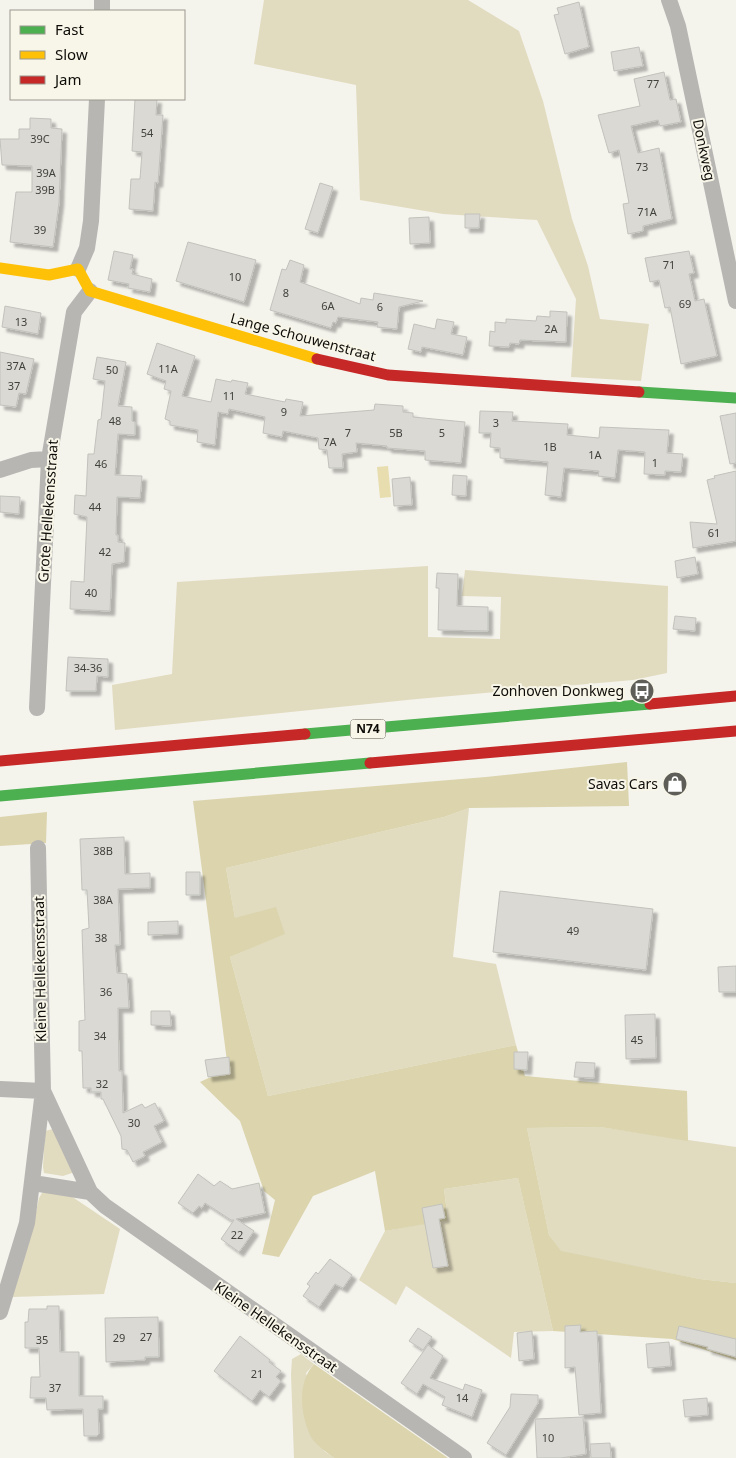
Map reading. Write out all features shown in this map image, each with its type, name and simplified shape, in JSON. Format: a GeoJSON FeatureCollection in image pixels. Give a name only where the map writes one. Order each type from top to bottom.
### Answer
{"type":"FeatureCollection","features":[{"type":"Feature","properties":{"kind":"main road"},"geometry":{"type":"LineString","coordinates":[[0,268],[55,275],[67,274],[78,269],[90,291]]}},
{"type":"Feature","properties":{"kind":"main road","name":"Lange Schouwenstraat"},"geometry":{"type":"LineString","coordinates":[[90,291],[319,360],[388,375],[439,380],[736,398]]}},
{"type":"Feature","properties":{"kind":"main road","name":"N74"},"geometry":{"type":"LineString","coordinates":[[0,761],[736,696]]}},
{"type":"Feature","properties":{"kind":"main road"},"geometry":{"type":"LineString","coordinates":[[0,796],[736,730]]}},
{"type":"Feature","properties":{"kind":"street","name":"Donkweg"},"geometry":{"type":"LineString","coordinates":[[669,0],[678,26],[736,301]]}},
{"type":"Feature","properties":{"kind":"street"},"geometry":{"type":"LineString","coordinates":[[78,269],[87,248],[97,100]]}},
{"type":"Feature","properties":{"kind":"street","name":"Grote Hellekensstraat"},"geometry":{"type":"LineString","coordinates":[[37,708],[49,459],[74,312],[90,291]]}},
{"type":"Feature","properties":{"kind":"street"},"geometry":{"type":"LineString","coordinates":[[0,470],[31,460],[49,459]]}},
{"type":"Feature","properties":{"kind":"street","name":"Kleine Hellekensstraat"},"geometry":{"type":"LineString","coordinates":[[0,1312],[27,1223],[43,1091],[38,848]]}},
{"type":"Feature","properties":{"kind":"street"},"geometry":{"type":"LineString","coordinates":[[0,1089],[43,1091]]}},
{"type":"Feature","properties":{"kind":"street","name":"Kleine Hellekensstraat"},"geometry":{"type":"LineString","coordinates":[[43,1091],[90,1192],[104,1206],[464,1458]]}},
{"type":"Feature","properties":{"kind":"street"},"geometry":{"type":"LineString","coordinates":[[33,1182],[90,1192]]}},
{"type":"Feature","properties":{"kind":"shaded area"},"geometry":{"type":"Polygon","coordinates":[[[264,0],[468,0],[519,31],[543,101],[572,219],[588,266],[600,319],[649,324],[641,381],[571,377],[576,299],[537,220],[443,214],[360,200],[356,85],[254,64],[264,0]]]}},
{"type":"Feature","properties":{"kind":"shaded area"},"geometry":{"type":"Polygon","coordinates":[[[388,466],[391,497],[380,498],[377,467],[388,466]]]}},
{"type":"Feature","properties":{"kind":"shaded area"},"geometry":{"type":"Polygon","coordinates":[[[428,566],[428,637],[500,639],[501,597],[462,596],[465,570],[668,586],[667,673],[633,680],[417,699],[115,730],[112,685],[172,674],[177,582],[428,566]]]}},
{"type":"Feature","properties":{"kind":"shaded area"},"geometry":{"type":"Polygon","coordinates":[[[627,762],[629,806],[469,808],[444,817],[226,868],[235,918],[276,907],[285,934],[230,957],[268,1096],[516,1045],[525,1076],[687,1091],[688,1141],[600,1127],[527,1128],[549,1235],[561,1251],[700,1279],[736,1283],[736,1360],[672,1339],[553,1331],[518,1178],[444,1189],[448,1220],[385,1231],[375,1171],[313,1196],[279,1257],[262,1254],[275,1200],[264,1191],[240,1121],[200,1082],[228,1069],[193,801],[486,777],[627,762]]]}},
{"type":"Feature","properties":{"kind":"shaded area"},"geometry":{"type":"Polygon","coordinates":[[[469,808],[453,957],[496,964],[516,1045],[268,1096],[230,957],[284,934],[235,918],[226,868],[444,817],[469,808]]]}},
{"type":"Feature","properties":{"kind":"shaded area"},"geometry":{"type":"Polygon","coordinates":[[[47,812],[46,843],[0,846],[0,817],[47,812]]]}},
{"type":"Feature","properties":{"kind":"shaded area"},"geometry":{"type":"Polygon","coordinates":[[[600,1127],[736,1147],[736,1283],[700,1279],[561,1252],[549,1235],[527,1128],[600,1127]]]}},
{"type":"Feature","properties":{"kind":"shaded area"},"geometry":{"type":"Polygon","coordinates":[[[53,1129],[73,1168],[72,1173],[63,1176],[44,1173],[45,1131],[53,1129]]]}},
{"type":"Feature","properties":{"kind":"shaded area"},"geometry":{"type":"Polygon","coordinates":[[[518,1178],[553,1331],[514,1332],[511,1358],[406,1286],[396,1305],[359,1280],[385,1231],[448,1219],[444,1189],[518,1178]]]}},
{"type":"Feature","properties":{"kind":"shaded area"},"geometry":{"type":"Polygon","coordinates":[[[48,1189],[65,1192],[120,1229],[104,1294],[12,1297],[31,1236],[39,1198],[48,1189]]]}},
{"type":"Feature","properties":{"kind":"shaded area"},"geometry":{"type":"Polygon","coordinates":[[[301,1354],[314,1364],[306,1373],[324,1451],[334,1458],[294,1458],[292,1359],[301,1354]]]}},
{"type":"Feature","properties":{"kind":"shaded area"},"geometry":{"type":"Polygon","coordinates":[[[314,1364],[448,1458],[334,1458],[313,1440],[304,1419],[303,1389],[305,1380],[314,1364]]]}},
{"type":"Feature","properties":{"kind":"building"},"geometry":{"type":"Polygon","coordinates":[[[579,2],[589,47],[565,54],[554,15],[559,14],[557,8],[579,2]]]}},
{"type":"Feature","properties":{"kind":"building"},"geometry":{"type":"Polygon","coordinates":[[[639,47],[643,66],[614,71],[611,52],[639,47]]]}},
{"type":"Feature","properties":{"kind":"building"},"geometry":{"type":"Polygon","coordinates":[[[664,72],[670,100],[676,99],[681,122],[660,126],[658,120],[631,126],[638,153],[659,148],[672,219],[643,226],[643,231],[628,234],[623,204],[629,203],[619,150],[609,153],[598,115],[640,106],[634,79],[664,72]]]}},
{"type":"Feature","properties":{"kind":"building"},"geometry":{"type":"Polygon","coordinates":[[[135,100],[157,100],[156,115],[163,115],[158,183],[155,182],[153,211],[129,209],[131,179],[140,179],[142,152],[132,151],[135,100]]]}},
{"type":"Feature","properties":{"kind":"building"},"geometry":{"type":"Polygon","coordinates":[[[30,118],[51,119],[51,128],[62,129],[59,203],[53,247],[10,242],[16,192],[32,192],[32,166],[2,165],[0,139],[19,139],[19,129],[30,129],[30,118]]]}},
{"type":"Feature","properties":{"kind":"building"},"geometry":{"type":"Polygon","coordinates":[[[320,183],[333,187],[318,233],[305,229],[320,183]]]}},
{"type":"Feature","properties":{"kind":"building"},"geometry":{"type":"Polygon","coordinates":[[[465,214],[480,214],[479,228],[465,228],[465,214]]]}},
{"type":"Feature","properties":{"kind":"building"},"geometry":{"type":"Polygon","coordinates":[[[429,217],[430,243],[410,244],[409,218],[429,217]]]}},
{"type":"Feature","properties":{"kind":"building"},"geometry":{"type":"Polygon","coordinates":[[[188,242],[256,260],[244,302],[176,281],[188,242]]]}},
{"type":"Feature","properties":{"kind":"building"},"geometry":{"type":"Polygon","coordinates":[[[114,251],[133,255],[130,269],[133,269],[132,274],[152,279],[150,292],[128,288],[129,284],[108,280],[114,251]]]}},
{"type":"Feature","properties":{"kind":"building"},"geometry":{"type":"Polygon","coordinates":[[[689,251],[694,273],[689,274],[695,301],[704,299],[717,356],[681,364],[670,307],[665,308],[659,280],[650,282],[645,258],[689,251]]]}},
{"type":"Feature","properties":{"kind":"building"},"geometry":{"type":"Polygon","coordinates":[[[290,260],[304,265],[300,282],[360,304],[361,298],[373,300],[374,293],[423,301],[399,307],[397,329],[377,327],[378,322],[338,317],[336,323],[333,322],[331,328],[270,310],[282,269],[286,270],[290,260]]]}},
{"type":"Feature","properties":{"kind":"building"},"geometry":{"type":"Polygon","coordinates":[[[5,306],[41,313],[38,334],[2,327],[5,306]]]}},
{"type":"Feature","properties":{"kind":"building"},"geometry":{"type":"Polygon","coordinates":[[[550,311],[567,312],[566,342],[520,340],[519,344],[510,343],[509,347],[489,346],[490,331],[495,332],[495,322],[506,323],[506,319],[536,321],[537,316],[550,317],[550,311]]]}},
{"type":"Feature","properties":{"kind":"building"},"geometry":{"type":"Polygon","coordinates":[[[437,319],[454,322],[451,334],[467,337],[463,355],[422,347],[421,352],[408,349],[414,324],[435,329],[437,319]]]}},
{"type":"Feature","properties":{"kind":"building"},"geometry":{"type":"Polygon","coordinates":[[[157,343],[195,356],[182,396],[211,402],[216,379],[248,383],[245,394],[285,402],[286,399],[303,402],[300,416],[374,410],[375,404],[403,406],[403,412],[413,413],[413,417],[465,422],[461,463],[425,460],[425,451],[356,443],[357,452],[342,454],[343,468],[329,468],[327,450],[319,449],[318,438],[283,431],[282,437],[263,433],[265,417],[229,409],[228,414],[218,412],[215,445],[197,442],[198,430],[170,425],[170,421],[165,419],[171,391],[164,389],[166,381],[147,374],[157,343]]]}},
{"type":"Feature","properties":{"kind":"building"},"geometry":{"type":"Polygon","coordinates":[[[0,352],[34,359],[26,394],[19,393],[16,407],[0,405],[0,352]]]}},
{"type":"Feature","properties":{"kind":"building"},"geometry":{"type":"Polygon","coordinates":[[[97,357],[126,362],[118,406],[132,407],[135,435],[118,434],[115,475],[142,476],[140,498],[117,497],[116,535],[118,535],[118,542],[125,543],[124,562],[112,564],[110,611],[70,609],[71,581],[84,582],[87,517],[74,514],[75,495],[86,496],[88,454],[94,454],[98,420],[101,419],[105,381],[93,379],[97,357]]]}},
{"type":"Feature","properties":{"kind":"building"},"geometry":{"type":"Polygon","coordinates":[[[480,411],[513,412],[512,421],[568,424],[567,435],[599,438],[600,427],[669,430],[667,453],[683,454],[681,472],[665,471],[665,475],[644,474],[645,452],[618,450],[615,478],[598,476],[599,471],[564,468],[561,497],[545,495],[548,462],[500,458],[500,448],[490,447],[491,433],[479,433],[480,411]]]}},
{"type":"Feature","properties":{"kind":"building"},"geometry":{"type":"Polygon","coordinates":[[[736,413],[736,463],[730,464],[720,416],[736,413]]]}},
{"type":"Feature","properties":{"kind":"building"},"geometry":{"type":"Polygon","coordinates":[[[736,471],[736,541],[693,548],[690,522],[717,524],[707,480],[715,478],[714,476],[736,471]]]}},
{"type":"Feature","properties":{"kind":"building"},"geometry":{"type":"Polygon","coordinates":[[[453,475],[467,476],[466,496],[452,495],[453,475]]]}},
{"type":"Feature","properties":{"kind":"building"},"geometry":{"type":"Polygon","coordinates":[[[410,477],[412,505],[394,506],[392,479],[410,477]]]}},
{"type":"Feature","properties":{"kind":"building"},"geometry":{"type":"Polygon","coordinates":[[[0,496],[20,497],[19,514],[0,512],[0,496]]]}},
{"type":"Feature","properties":{"kind":"building"},"geometry":{"type":"Polygon","coordinates":[[[695,557],[698,574],[677,578],[675,561],[695,557]]]}},
{"type":"Feature","properties":{"kind":"building"},"geometry":{"type":"Polygon","coordinates":[[[437,573],[458,574],[457,606],[488,607],[488,631],[438,630],[439,588],[436,588],[437,573]]]}},
{"type":"Feature","properties":{"kind":"building"},"geometry":{"type":"Polygon","coordinates":[[[675,616],[696,618],[695,631],[673,629],[675,616]]]}},
{"type":"Feature","properties":{"kind":"building"},"geometry":{"type":"Polygon","coordinates":[[[68,657],[108,659],[108,677],[97,676],[96,691],[66,691],[68,657]]]}},
{"type":"Feature","properties":{"kind":"building"},"geometry":{"type":"Polygon","coordinates":[[[124,837],[125,874],[150,873],[150,888],[118,889],[120,945],[115,945],[117,973],[127,974],[129,1008],[118,1008],[119,1071],[122,1071],[123,1113],[142,1104],[145,1108],[155,1103],[164,1121],[154,1126],[162,1142],[143,1152],[145,1156],[133,1162],[127,1150],[122,1149],[121,1136],[103,1099],[101,1099],[101,1092],[91,1092],[91,1088],[83,1088],[82,1051],[79,1051],[79,1021],[85,1020],[82,930],[89,928],[87,890],[82,890],[80,839],[124,837]]]}},
{"type":"Feature","properties":{"kind":"building"},"geometry":{"type":"Polygon","coordinates":[[[186,872],[200,872],[200,895],[186,895],[186,872]]]}},
{"type":"Feature","properties":{"kind":"building"},"geometry":{"type":"Polygon","coordinates":[[[500,891],[653,909],[646,970],[493,952],[500,891]]]}},
{"type":"Feature","properties":{"kind":"building"},"geometry":{"type":"Polygon","coordinates":[[[178,921],[178,934],[148,935],[148,922],[178,921]]]}},
{"type":"Feature","properties":{"kind":"building"},"geometry":{"type":"Polygon","coordinates":[[[736,966],[736,992],[719,992],[718,967],[736,966]]]}},
{"type":"Feature","properties":{"kind":"building"},"geometry":{"type":"Polygon","coordinates":[[[151,1011],[170,1011],[171,1026],[151,1025],[151,1011]]]}},
{"type":"Feature","properties":{"kind":"building"},"geometry":{"type":"Polygon","coordinates":[[[655,1014],[656,1058],[626,1059],[625,1015],[655,1014]]]}},
{"type":"Feature","properties":{"kind":"building"},"geometry":{"type":"Polygon","coordinates":[[[514,1052],[528,1052],[527,1070],[514,1069],[514,1052]]]}},
{"type":"Feature","properties":{"kind":"building"},"geometry":{"type":"Polygon","coordinates":[[[229,1057],[230,1074],[208,1077],[205,1060],[229,1057]]]}},
{"type":"Feature","properties":{"kind":"building"},"geometry":{"type":"Polygon","coordinates":[[[576,1062],[595,1063],[594,1078],[574,1077],[576,1062]]]}},
{"type":"Feature","properties":{"kind":"building"},"geometry":{"type":"Polygon","coordinates":[[[198,1174],[214,1186],[220,1181],[232,1189],[259,1183],[265,1213],[236,1219],[254,1231],[239,1252],[221,1239],[234,1220],[231,1220],[205,1203],[202,1208],[199,1206],[193,1213],[178,1203],[198,1174]]]}},
{"type":"Feature","properties":{"kind":"building"},"geometry":{"type":"Polygon","coordinates":[[[442,1204],[445,1218],[439,1219],[448,1266],[433,1268],[422,1208],[442,1204]]]}},
{"type":"Feature","properties":{"kind":"building"},"geometry":{"type":"Polygon","coordinates":[[[330,1259],[352,1275],[343,1288],[335,1284],[319,1307],[303,1296],[310,1286],[307,1284],[316,1272],[318,1274],[330,1259]]]}},
{"type":"Feature","properties":{"kind":"building"},"geometry":{"type":"Polygon","coordinates":[[[47,1306],[59,1306],[60,1352],[79,1352],[79,1396],[103,1396],[103,1409],[98,1409],[99,1434],[97,1436],[84,1436],[83,1409],[47,1410],[46,1398],[30,1398],[31,1377],[40,1377],[39,1348],[25,1348],[25,1322],[28,1322],[29,1309],[47,1309],[47,1306]]]}},
{"type":"Feature","properties":{"kind":"building"},"geometry":{"type":"Polygon","coordinates":[[[158,1317],[159,1357],[145,1357],[145,1360],[106,1362],[105,1318],[158,1317]]]}},
{"type":"Feature","properties":{"kind":"building"},"geometry":{"type":"Polygon","coordinates":[[[581,1325],[580,1332],[597,1331],[601,1413],[579,1415],[575,1367],[565,1368],[565,1326],[581,1325]]]}},
{"type":"Feature","properties":{"kind":"building"},"geometry":{"type":"Polygon","coordinates":[[[679,1326],[736,1339],[736,1357],[707,1349],[708,1347],[676,1339],[679,1326]]]}},
{"type":"Feature","properties":{"kind":"building"},"geometry":{"type":"Polygon","coordinates":[[[418,1328],[432,1337],[423,1350],[409,1341],[418,1328]]]}},
{"type":"Feature","properties":{"kind":"building"},"geometry":{"type":"Polygon","coordinates":[[[532,1331],[534,1359],[519,1361],[517,1333],[532,1331]]]}},
{"type":"Feature","properties":{"kind":"building"},"geometry":{"type":"Polygon","coordinates":[[[240,1336],[281,1371],[276,1377],[281,1381],[269,1397],[260,1390],[252,1401],[214,1371],[240,1336]]]}},
{"type":"Feature","properties":{"kind":"building"},"geometry":{"type":"Polygon","coordinates":[[[669,1342],[671,1366],[648,1368],[646,1344],[669,1342]]]}},
{"type":"Feature","properties":{"kind":"building"},"geometry":{"type":"Polygon","coordinates":[[[428,1345],[443,1356],[430,1378],[463,1390],[465,1384],[482,1390],[472,1417],[442,1405],[445,1397],[423,1384],[417,1394],[401,1383],[428,1345]]]}},
{"type":"Feature","properties":{"kind":"building"},"geometry":{"type":"Polygon","coordinates":[[[511,1394],[538,1395],[538,1403],[506,1455],[487,1443],[510,1407],[511,1394]]]}},
{"type":"Feature","properties":{"kind":"building"},"geometry":{"type":"Polygon","coordinates":[[[707,1398],[708,1415],[685,1417],[683,1400],[707,1398]]]}},
{"type":"Feature","properties":{"kind":"building"},"geometry":{"type":"Polygon","coordinates":[[[583,1417],[586,1454],[561,1458],[537,1458],[535,1419],[583,1417]]]}},
{"type":"Feature","properties":{"kind":"building"},"geometry":{"type":"Polygon","coordinates":[[[610,1443],[611,1458],[591,1458],[590,1444],[610,1443]]]}},
{"type":"Feature","properties":{"kind":"traffic: fast"},"geometry":{"type":"LineString","coordinates":[[639,392],[736,398]]}},
{"type":"Feature","properties":{"kind":"traffic: fast"},"geometry":{"type":"LineString","coordinates":[[305,734],[650,704]]}},
{"type":"Feature","properties":{"kind":"traffic: fast"},"geometry":{"type":"LineString","coordinates":[[0,796],[370,763]]}},
{"type":"Feature","properties":{"kind":"traffic: slow"},"geometry":{"type":"LineString","coordinates":[[0,268],[49,275],[78,269],[90,291],[317,359]]}},
{"type":"Feature","properties":{"kind":"traffic: jam"},"geometry":{"type":"LineString","coordinates":[[317,359],[388,375],[639,392]]}},
{"type":"Feature","properties":{"kind":"traffic: jam"},"geometry":{"type":"LineString","coordinates":[[650,704],[736,696]]}},
{"type":"Feature","properties":{"kind":"traffic: jam"},"geometry":{"type":"LineString","coordinates":[[370,763],[736,731]]}},
{"type":"Feature","properties":{"kind":"traffic: jam"},"geometry":{"type":"LineString","coordinates":[[0,761],[305,734]]}},
{"type":"Feature","properties":{"kind":"place","name":"Zonhoven Donkweg"},"geometry":{"type":"Point","coordinates":[642,691]}},
{"type":"Feature","properties":{"kind":"place","name":"Savas Cars"},"geometry":{"type":"Point","coordinates":[675,784]}}]}
